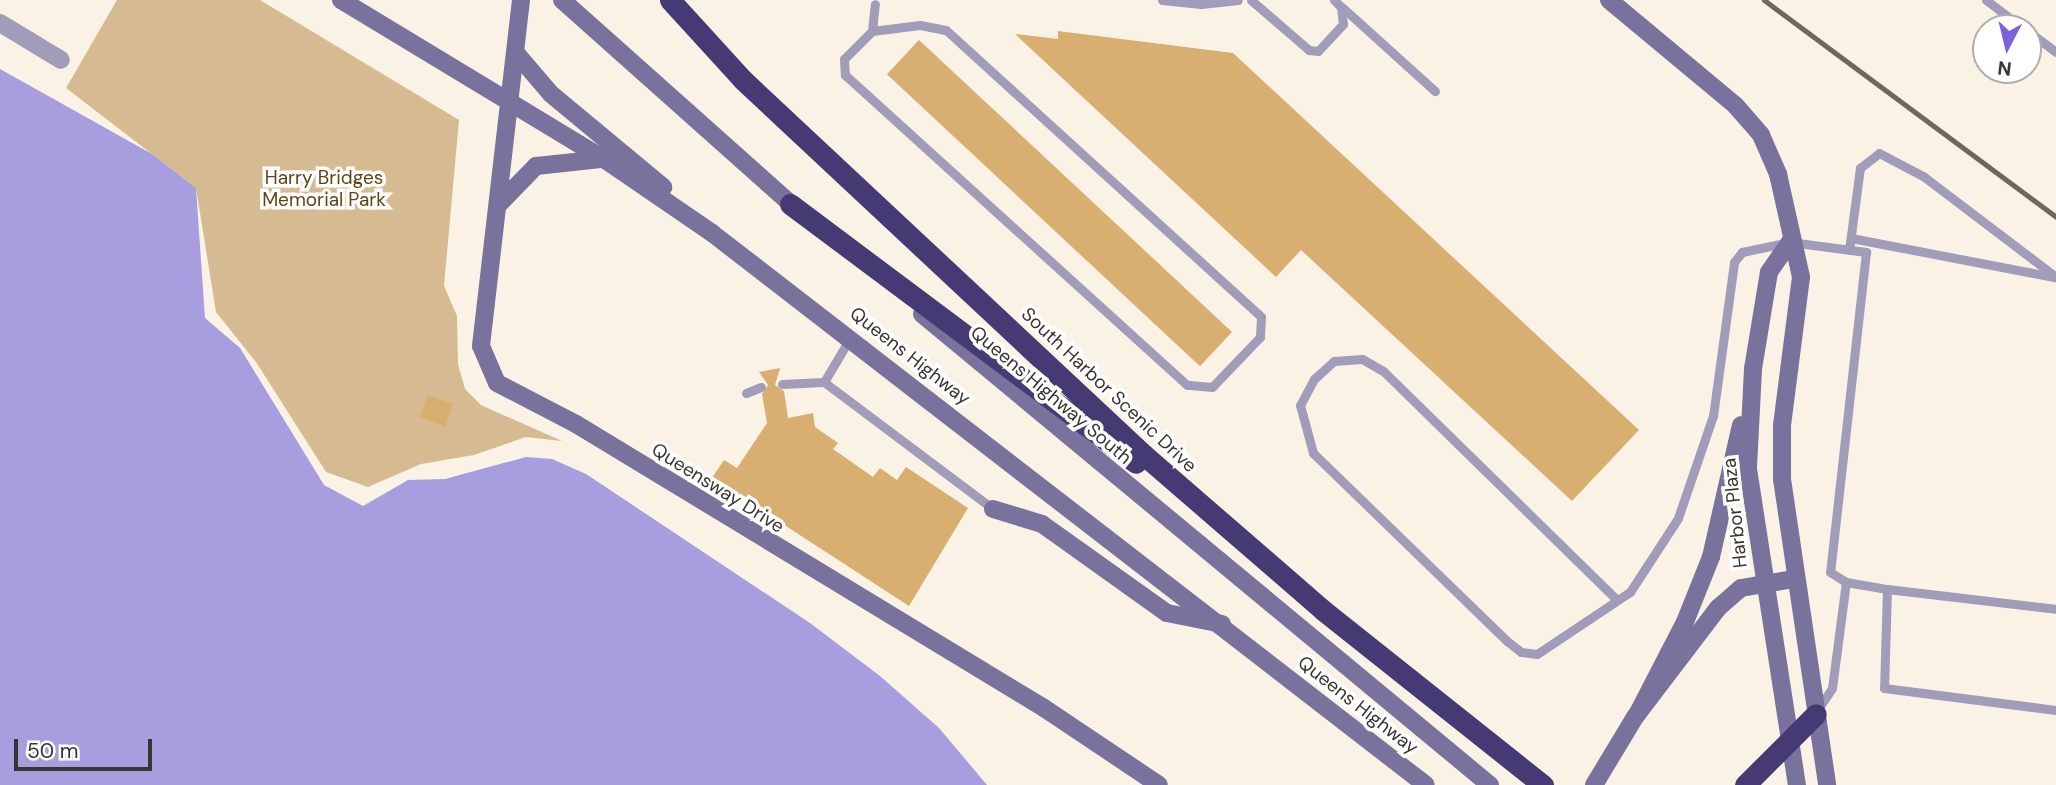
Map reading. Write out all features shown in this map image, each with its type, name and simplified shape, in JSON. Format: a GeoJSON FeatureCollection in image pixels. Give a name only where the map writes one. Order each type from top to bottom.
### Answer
{"type":"FeatureCollection","features":[{"type":"Feature","properties":{"kind":"highway","name":"South Harbor Scenic Drive"},"geometry":{"type":"LineString","coordinates":[[670,0],[743,80],[1244,545],[1544,785]]}},
{"type":"Feature","properties":{"kind":"highway"},"geometry":{"type":"LineString","coordinates":[[790,204],[1244,545]]}},
{"type":"Feature","properties":{"kind":"highway"},"geometry":{"type":"LineString","coordinates":[[1745,785],[1816,714]]}},
{"type":"Feature","properties":{"kind":"main road","name":"Queens Highway"},"geometry":{"type":"LineString","coordinates":[[341,0],[604,159],[786,288],[1426,785]]}},
{"type":"Feature","properties":{"kind":"main road"},"geometry":{"type":"LineString","coordinates":[[509,102],[521,0]]}},
{"type":"Feature","properties":{"kind":"main road","name":"Queens Highway South"},"geometry":{"type":"LineString","coordinates":[[562,0],[591,30],[790,204],[1490,785]]}},
{"type":"Feature","properties":{"kind":"main road"},"geometry":{"type":"LineString","coordinates":[[1609,0],[1695,69],[1761,135],[1778,174],[1790,242],[1801,277],[1782,426],[1782,479],[1794,579],[1827,785]]}},
{"type":"Feature","properties":{"kind":"main road"},"geometry":{"type":"LineString","coordinates":[[516,53],[551,94],[786,288]]}},
{"type":"Feature","properties":{"kind":"main road","name":"Queensway Drive"},"geometry":{"type":"LineString","coordinates":[[509,102],[481,346],[497,383],[576,424],[1044,708],[1159,785]]}},
{"type":"Feature","properties":{"kind":"main road"},"geometry":{"type":"LineString","coordinates":[[498,206],[536,166],[604,159]]}},
{"type":"Feature","properties":{"kind":"main road","name":"Harbor Plaza"},"geometry":{"type":"LineString","coordinates":[[1790,242],[1769,272],[1753,369],[1748,469],[1763,582],[1797,785]]}},
{"type":"Feature","properties":{"kind":"main road"},"geometry":{"type":"LineString","coordinates":[[1637,715],[1711,557],[1753,369]]}},
{"type":"Feature","properties":{"kind":"main road"},"geometry":{"type":"LineString","coordinates":[[993,509],[1042,524],[1167,613],[1222,624]]}},
{"type":"Feature","properties":{"kind":"main road"},"geometry":{"type":"LineString","coordinates":[[1594,785],[1637,715],[1718,608],[1741,588],[1763,582],[1794,579]]}},
{"type":"Feature","properties":{"kind":"main road"},"geometry":{"type":"LineString","coordinates":[[1797,785],[1822,755]]}},
{"type":"Feature","properties":{"kind":"street"},"geometry":{"type":"LineString","coordinates":[[0,23],[61,60]]}},
{"type":"Feature","properties":{"kind":"lane"},"geometry":{"type":"LineString","coordinates":[[1162,0],[1201,5],[1238,0]]}},
{"type":"Feature","properties":{"kind":"lane"},"geometry":{"type":"LineString","coordinates":[[1251,0],[1309,50],[1318,51],[1343,24],[1338,3]]}},
{"type":"Feature","properties":{"kind":"lane"},"geometry":{"type":"LineString","coordinates":[[1986,0],[2004,14]]}},
{"type":"Feature","properties":{"kind":"lane"},"geometry":{"type":"LineString","coordinates":[[1338,3],[1435,91]]}},
{"type":"Feature","properties":{"kind":"lane"},"geometry":{"type":"LineString","coordinates":[[872,31],[920,25],[946,30],[1261,317],[1260,337],[1212,387],[1187,386],[845,75],[844,60],[872,31],[874,4]]}},
{"type":"Feature","properties":{"kind":"lane"},"geometry":{"type":"LineString","coordinates":[[1849,250],[1860,168],[1879,153],[1923,176],[2056,277]]}},
{"type":"Feature","properties":{"kind":"lane"},"geometry":{"type":"LineString","coordinates":[[1851,237],[2056,277]]}},
{"type":"Feature","properties":{"kind":"lane"},"geometry":{"type":"LineString","coordinates":[[1616,599],[1383,371],[1363,359],[1334,361],[1314,379],[1300,405],[1313,453],[1521,652],[1551,649],[1616,599],[1648,570],[1678,518],[1713,416],[1734,262],[1742,252],[1759,245],[1790,242],[1866,252],[1828,547],[1829,572],[1846,582],[1887,589],[2056,609]]}},
{"type":"Feature","properties":{"kind":"lane"},"geometry":{"type":"LineString","coordinates":[[824,382],[851,337]]}},
{"type":"Feature","properties":{"kind":"lane"},"geometry":{"type":"LineString","coordinates":[[782,384],[824,382],[993,509]]}},
{"type":"Feature","properties":{"kind":"lane"},"geometry":{"type":"LineString","coordinates":[[746,393],[761,387]]}},
{"type":"Feature","properties":{"kind":"lane"},"geometry":{"type":"LineString","coordinates":[[1816,714],[1832,688],[1846,582]]}},
{"type":"Feature","properties":{"kind":"lane"},"geometry":{"type":"LineString","coordinates":[[1887,589],[1884,688],[2056,710]]}},
{"type":"Feature","properties":{"kind":"green space","name":"Harry Bridges Memorial Park"},"geometry":{"type":"Polygon","coordinates":[[[117,0],[260,0],[459,120],[444,286],[457,316],[458,364],[465,389],[481,405],[562,441],[526,437],[474,455],[421,464],[368,487],[326,472],[256,362],[216,312],[196,188],[66,88],[117,0]]]}},
{"type":"Feature","properties":{"kind":"shaded area"},"geometry":{"type":"Polygon","coordinates":[[[0,69],[152,154],[196,188],[205,318],[240,348],[324,485],[363,506],[408,480],[445,479],[526,457],[552,459],[586,474],[810,623],[880,676],[939,728],[987,785],[0,785],[0,69]]]}},
{"type":"Feature","properties":{"kind":"building"},"geometry":{"type":"Polygon","coordinates":[[[1058,31],[1233,53],[1639,430],[1572,501],[1301,250],[1276,277],[1015,34],[1058,39],[1058,31]]]}},
{"type":"Feature","properties":{"kind":"building"},"geometry":{"type":"Polygon","coordinates":[[[919,40],[1232,332],[1200,366],[887,74],[919,40]]]}},
{"type":"Feature","properties":{"kind":"building"},"geometry":{"type":"Polygon","coordinates":[[[780,368],[775,385],[784,391],[788,418],[813,413],[815,427],[838,443],[833,449],[873,477],[880,468],[897,480],[906,467],[968,508],[909,606],[712,478],[724,460],[737,468],[767,423],[762,394],[768,385],[759,372],[780,368]]]}},
{"type":"Feature","properties":{"kind":"building"},"geometry":{"type":"Polygon","coordinates":[[[428,395],[453,404],[445,427],[420,418],[428,395]]]}},
{"type":"Feature","properties":{"kind":"railway"},"geometry":{"type":"LineString","coordinates":[[1764,0],[2056,217]]}}]}
